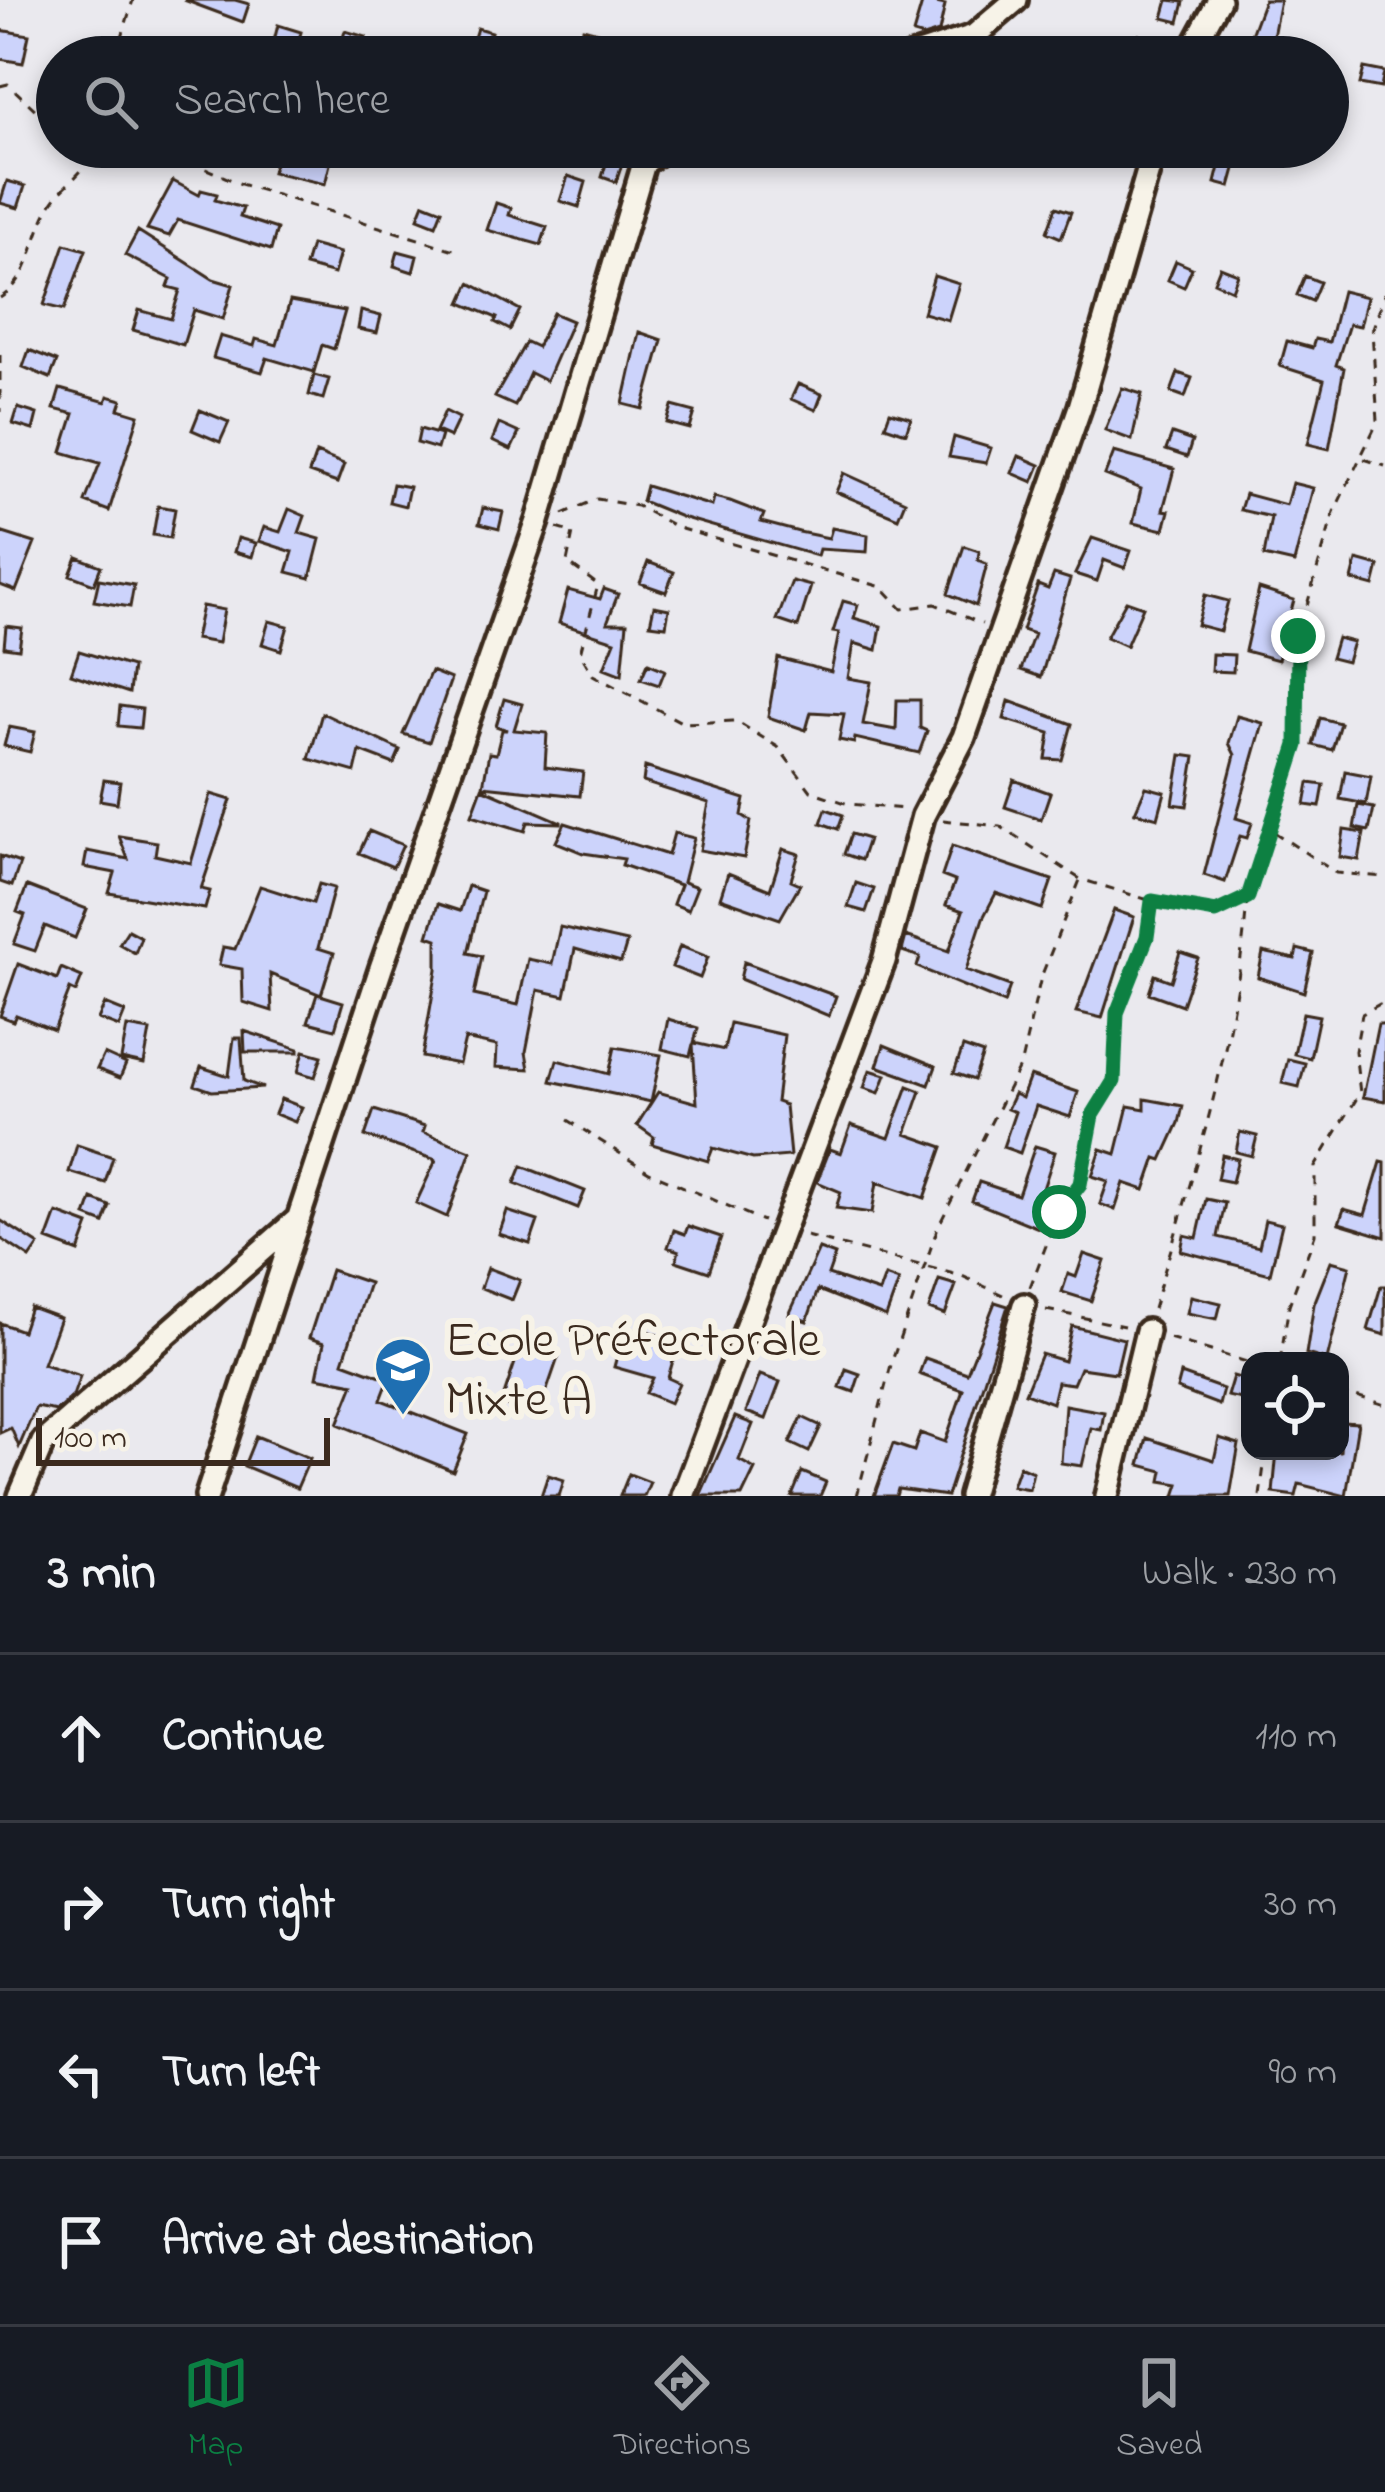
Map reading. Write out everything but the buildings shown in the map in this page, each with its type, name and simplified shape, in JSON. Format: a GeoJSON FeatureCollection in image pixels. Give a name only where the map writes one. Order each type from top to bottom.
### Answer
{"type":"FeatureCollection","features":[{"type":"Feature","properties":{"kind":"street"},"geometry":{"type":"LineString","coordinates":[[974,36],[1016,0]]}},
{"type":"Feature","properties":{"kind":"street"},"geometry":{"type":"LineString","coordinates":[[1199,36],[1219,0]]}},
{"type":"Feature","properties":{"kind":"street"},"geometry":{"type":"LineString","coordinates":[[207,1496],[538,521],[643,168]]}},
{"type":"Feature","properties":{"kind":"street"},"geometry":{"type":"LineString","coordinates":[[683,1496],[884,961],[923,816],[964,736],[1080,406],[1149,168]]}},
{"type":"Feature","properties":{"kind":"street"},"geometry":{"type":"LineString","coordinates":[[20,1496],[43,1442],[298,1220]]}},
{"type":"Feature","properties":{"kind":"street"},"geometry":{"type":"LineString","coordinates":[[970,1496],[1024,1305]]}},
{"type":"Feature","properties":{"kind":"street"},"geometry":{"type":"LineString","coordinates":[[1107,1496],[1147,1331]]}},
{"type":"Feature","properties":{"kind":"path"},"geometry":{"type":"LineString","coordinates":[[122,36],[133,0]]}},
{"type":"Feature","properties":{"kind":"path"},"geometry":{"type":"LineString","coordinates":[[0,86],[8,84],[36,111]]}},
{"type":"Feature","properties":{"kind":"path"},"geometry":{"type":"LineString","coordinates":[[0,298],[19,286],[52,202],[84,168]]}},
{"type":"Feature","properties":{"kind":"path"},"geometry":{"type":"LineString","coordinates":[[204,168],[241,184],[454,250]]}},
{"type":"Feature","properties":{"kind":"path"},"geometry":{"type":"LineString","coordinates":[[1147,1331],[1220,1082],[1243,960],[1248,897],[1297,745],[1298,636],[1334,512],[1378,421],[1372,331],[1385,293]]}},
{"type":"Feature","properties":{"kind":"path"},"geometry":{"type":"LineString","coordinates":[[0,353],[0,412]]}},
{"type":"Feature","properties":{"kind":"path"},"geometry":{"type":"LineString","coordinates":[[1364,458],[1385,466]]}},
{"type":"Feature","properties":{"kind":"path"},"geometry":{"type":"LineString","coordinates":[[538,521],[597,499],[638,506],[678,528],[882,586],[902,609],[934,604],[1000,631]]}},
{"type":"Feature","properties":{"kind":"path"},"geometry":{"type":"LineString","coordinates":[[538,521],[573,533],[567,562],[598,585],[580,653],[593,675],[682,723],[736,722],[778,747],[811,791],[848,804],[897,806],[923,816],[1000,826],[1080,879],[1152,901],[1216,912],[1248,897]]}},
{"type":"Feature","properties":{"kind":"path"},"geometry":{"type":"LineString","coordinates":[[1273,830],[1336,873],[1385,877]]}},
{"type":"Feature","properties":{"kind":"path"},"geometry":{"type":"LineString","coordinates":[[857,1496],[892,1361],[938,1227],[1022,1063],[1040,977],[1080,879]]}},
{"type":"Feature","properties":{"kind":"path"},"geometry":{"type":"LineString","coordinates":[[1024,1305],[1059,1212],[1080,1184],[1093,1115],[1114,1081],[1117,1013],[1147,937],[1152,901]]}},
{"type":"Feature","properties":{"kind":"path"},"geometry":{"type":"LineString","coordinates":[[1281,1352],[1289,1305],[1315,1234],[1315,1167],[1360,1093],[1355,1051],[1362,1014],[1385,1001]]}},
{"type":"Feature","properties":{"kind":"path"},"geometry":{"type":"LineString","coordinates":[[568,1120],[650,1172],[782,1229],[962,1276],[1024,1305],[1147,1331],[1241,1360]]}},
{"type":"Feature","properties":{"kind":"path"},"geometry":{"type":"LineString","coordinates":[[1349,1394],[1385,1405]]}},
{"type":"Feature","properties":{"kind":"path"},"geometry":{"type":"LineString","coordinates":[[1260,1496],[1265,1460]]}},
{"type":"Feature","properties":{"kind":"place","name":"Ecole Préfectorale Mixte A"},"geometry":{"type":"Point","coordinates":[403,1417]}},
{"type":"Feature","properties":{"kind":"route"},"geometry":{"type":"LineString","coordinates":[[1059,1212],[1080,1184],[1093,1115],[1114,1081],[1117,1013],[1147,937],[1152,901],[1216,912],[1248,897],[1297,745],[1298,636]]}}]}
